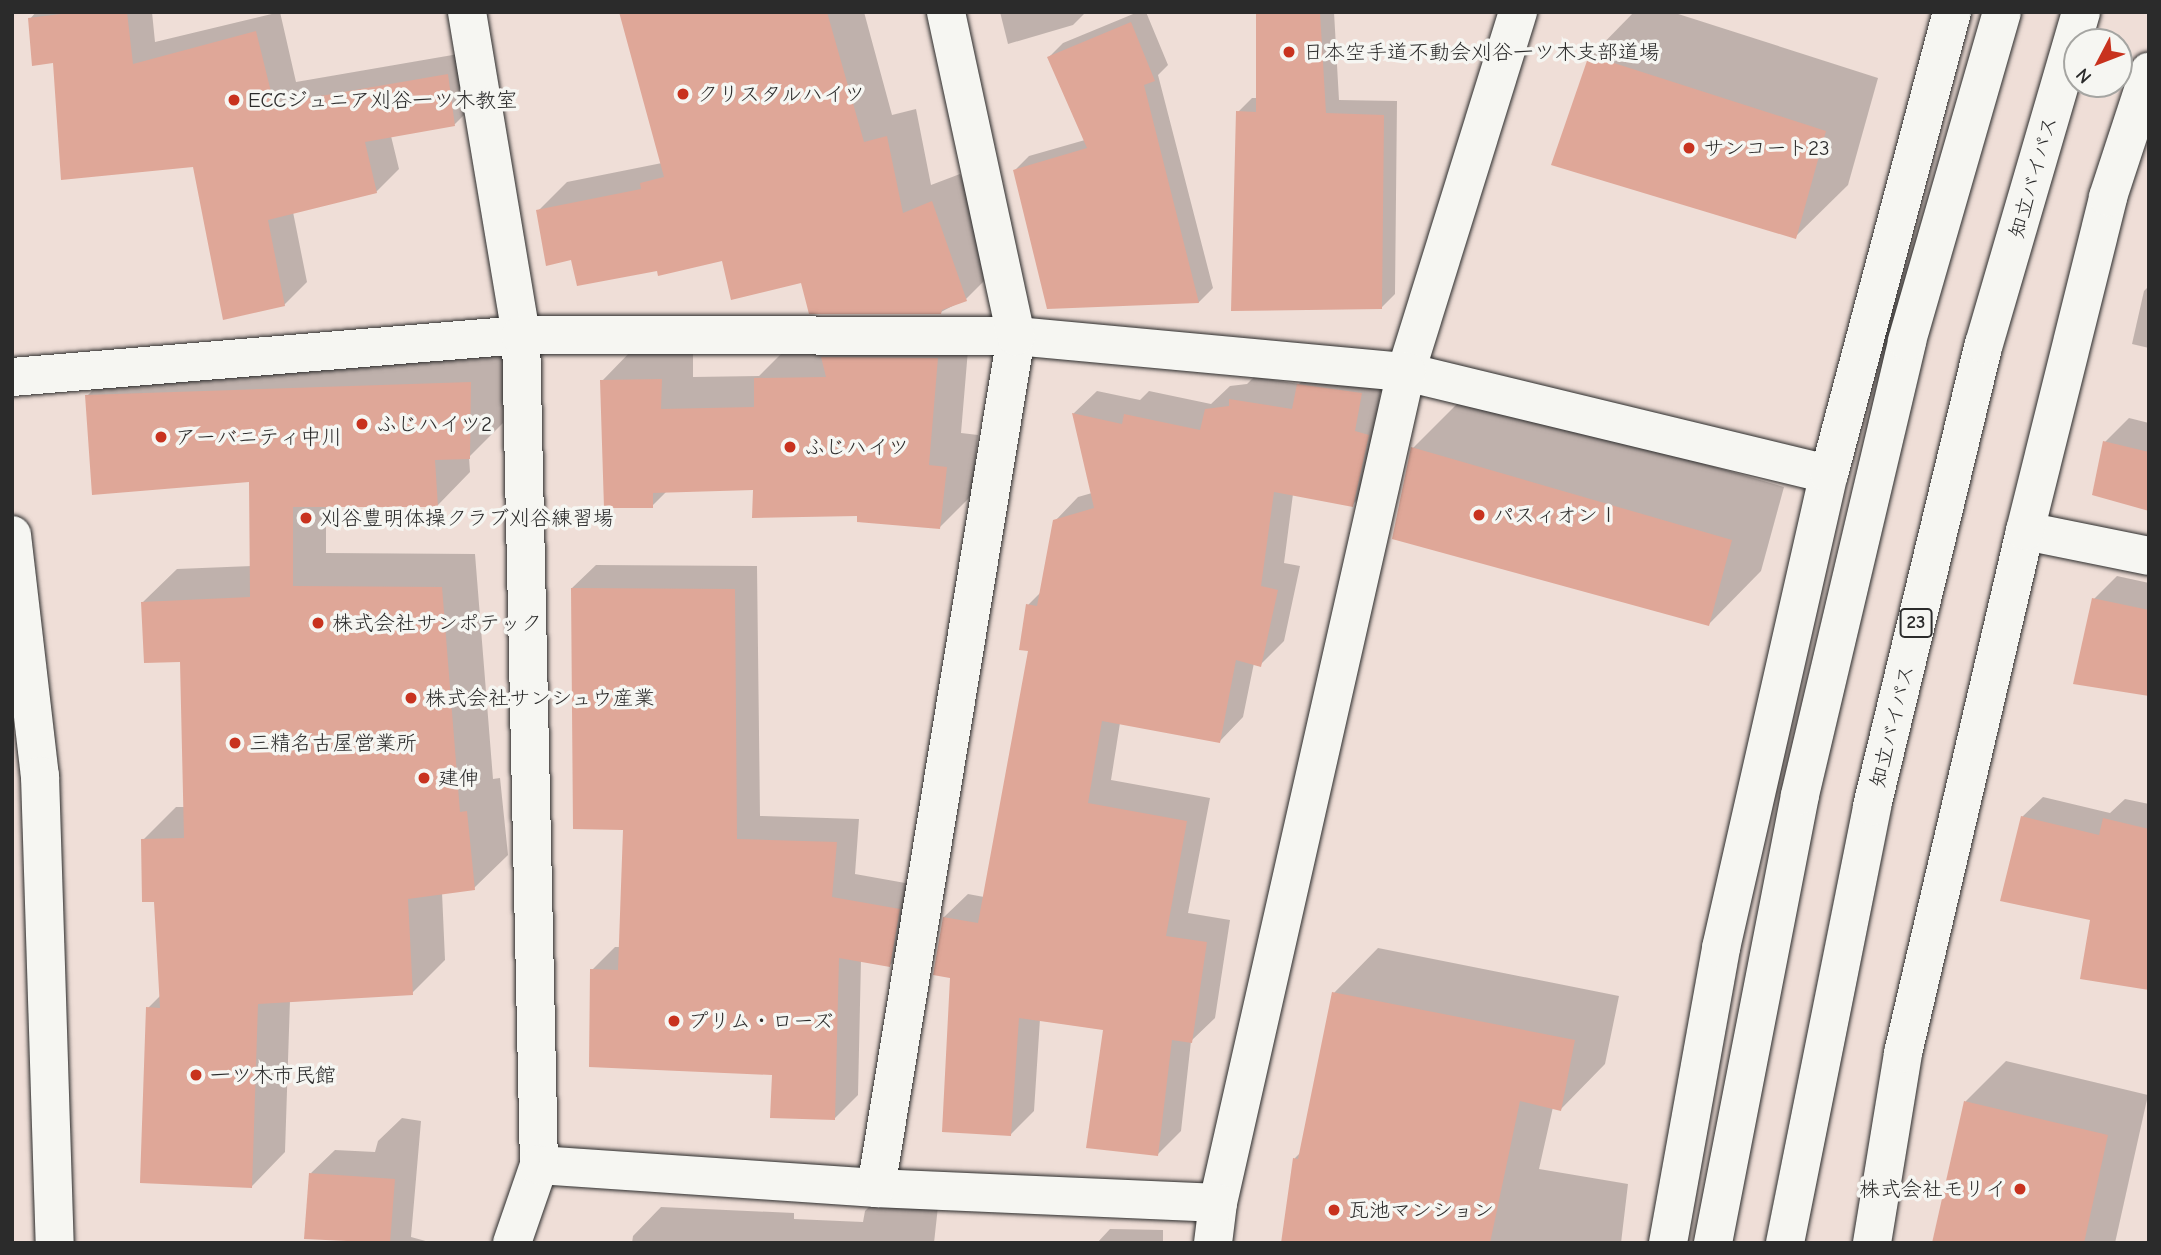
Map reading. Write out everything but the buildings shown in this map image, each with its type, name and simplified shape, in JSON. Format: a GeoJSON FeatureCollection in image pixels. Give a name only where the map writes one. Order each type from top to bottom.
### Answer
{"type":"FeatureCollection","features":[{"type":"Feature","properties":{"kind":"main road"},"geometry":{"type":"LineString","coordinates":[[467,12],[521,335],[539,1165],[512,1243]]}},
{"type":"Feature","properties":{"kind":"main road"},"geometry":{"type":"LineString","coordinates":[[876,1188],[1016,336],[946,12]]}},
{"type":"Feature","properties":{"kind":"main road"},"geometry":{"type":"LineString","coordinates":[[1213,1243],[1218,1203],[1406,372],[1518,12]]}},
{"type":"Feature","properties":{"kind":"main road"},"geometry":{"type":"LineString","coordinates":[[1668,1243],[1721,948],[1829,474],[1951,12]]}},
{"type":"Feature","properties":{"kind":"main road"},"geometry":{"type":"LineString","coordinates":[[1713,1243],[1803,782],[1907,341],[2001,12]]}},
{"type":"Feature","properties":{"kind":"main road","name":"知立バイパス"},"geometry":{"type":"LineString","coordinates":[[1785,1243],[1882,765],[1984,344],[2081,12]]}},
{"type":"Feature","properties":{"kind":"main road"},"geometry":{"type":"LineString","coordinates":[[1872,1243],[1903,1053],[2025,531],[2108,197],[2149,72]]}},
{"type":"Feature","properties":{"kind":"main road"},"geometry":{"type":"LineString","coordinates":[[12,377],[521,335],[1016,336],[1406,372],[1829,474]]}},
{"type":"Feature","properties":{"kind":"main road"},"geometry":{"type":"LineString","coordinates":[[2025,531],[2149,556]]}},
{"type":"Feature","properties":{"kind":"main road"},"geometry":{"type":"LineString","coordinates":[[12,536],[40,775],[55,1243]]}},
{"type":"Feature","properties":{"kind":"main road"},"geometry":{"type":"LineString","coordinates":[[539,1165],[876,1188],[1218,1203]]}},
{"type":"Feature","properties":{"kind":"place","name":"日本空手道不動会刈谷一ツ木支部道場"},"geometry":{"type":"Point","coordinates":[1289,52]}},
{"type":"Feature","properties":{"kind":"place","name":"クリスタルハイツ"},"geometry":{"type":"Point","coordinates":[683,94]}},
{"type":"Feature","properties":{"kind":"place","name":"ECCジュニア刈谷一ツ木教室"},"geometry":{"type":"Point","coordinates":[234,100]}},
{"type":"Feature","properties":{"kind":"place","name":"サンコート23"},"geometry":{"type":"Point","coordinates":[1689,148]}},
{"type":"Feature","properties":{"kind":"place","name":"ふじハイツ2"},"geometry":{"type":"Point","coordinates":[362,424]}},
{"type":"Feature","properties":{"kind":"place","name":"アーバニティ中川"},"geometry":{"type":"Point","coordinates":[161,437]}},
{"type":"Feature","properties":{"kind":"place","name":"ふじハイツ"},"geometry":{"type":"Point","coordinates":[790,447]}},
{"type":"Feature","properties":{"kind":"place","name":"パスィオンⅠ"},"geometry":{"type":"Point","coordinates":[1479,515]}},
{"type":"Feature","properties":{"kind":"place","name":"刈谷豊明体操クラブ刈谷練習場"},"geometry":{"type":"Point","coordinates":[306,518]}},
{"type":"Feature","properties":{"kind":"place","name":"株式会社サンポテック"},"geometry":{"type":"Point","coordinates":[318,623]}},
{"type":"Feature","properties":{"kind":"place","name":"株式会社サンシュウ産業"},"geometry":{"type":"Point","coordinates":[411,698]}},
{"type":"Feature","properties":{"kind":"place","name":"三精名古屋営業所"},"geometry":{"type":"Point","coordinates":[235,743]}},
{"type":"Feature","properties":{"kind":"place","name":"建伸"},"geometry":{"type":"Point","coordinates":[424,778]}},
{"type":"Feature","properties":{"kind":"place","name":"プリム・ローズ"},"geometry":{"type":"Point","coordinates":[674,1021]}},
{"type":"Feature","properties":{"kind":"place","name":"一ツ木市民館"},"geometry":{"type":"Point","coordinates":[196,1075]}},
{"type":"Feature","properties":{"kind":"place","name":"株式会社モリイ"},"geometry":{"type":"Point","coordinates":[2020,1189]}},
{"type":"Feature","properties":{"kind":"place","name":"瓦池マンション"},"geometry":{"type":"Point","coordinates":[1334,1210]}}]}
